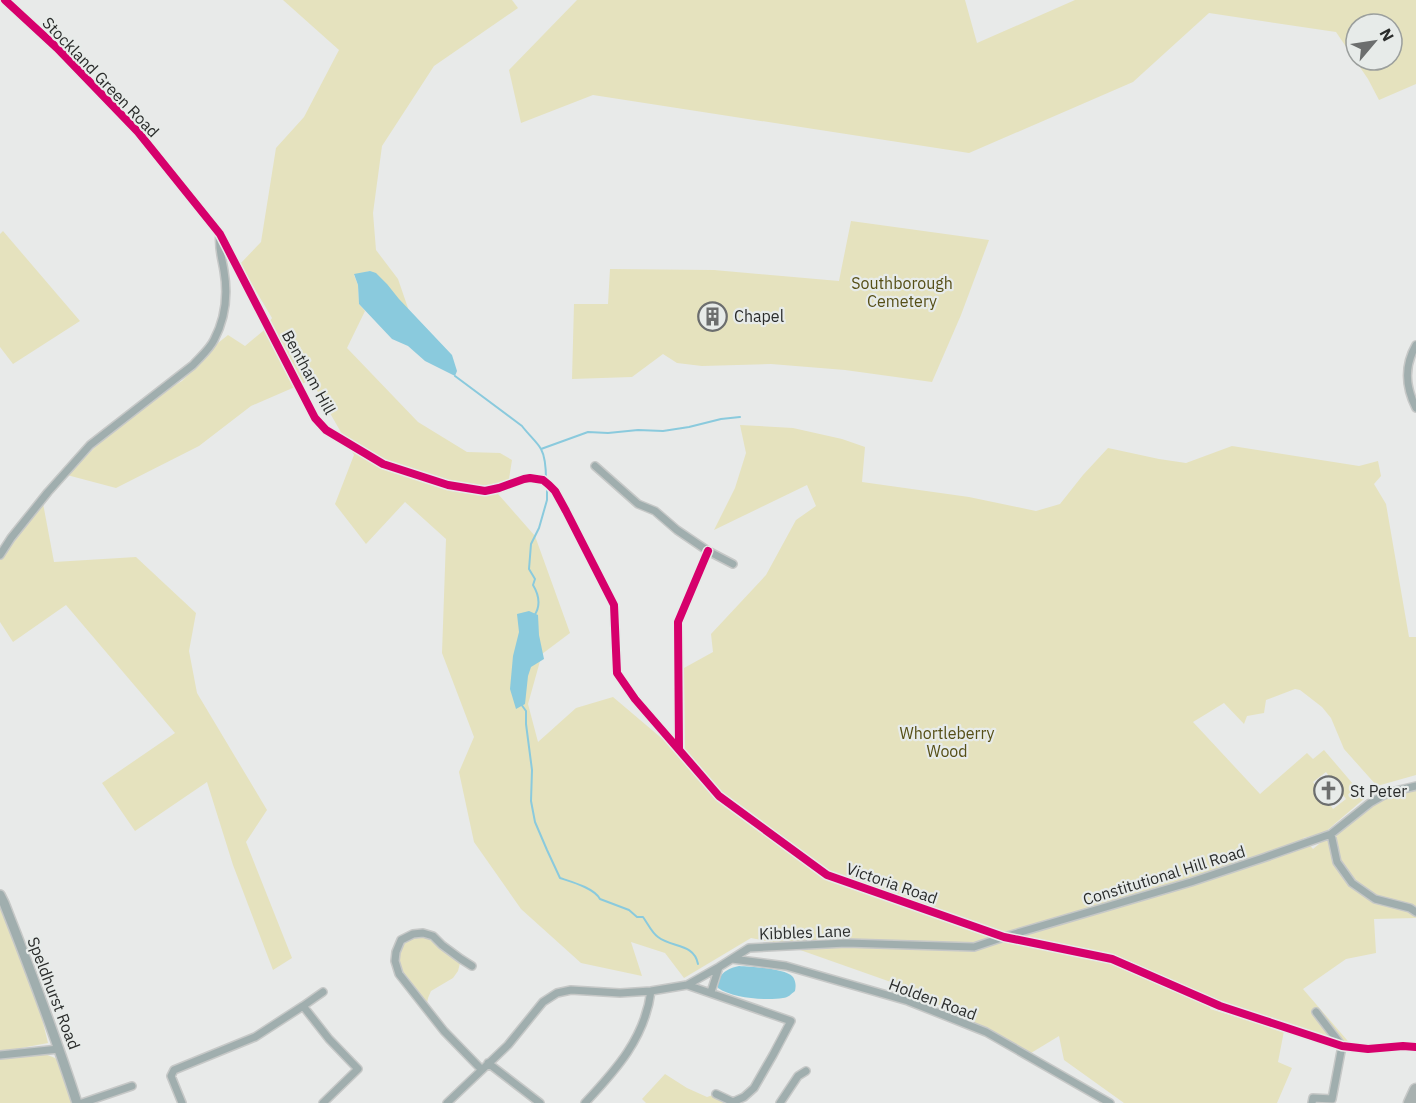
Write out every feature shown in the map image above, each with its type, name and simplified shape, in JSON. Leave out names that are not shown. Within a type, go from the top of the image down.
[{"type":"highway","points":[[1410,1103],[1416,1090]]},
{"type":"street","name":"Stockland Green Road","points":[[4,0],[57,48],[138,132],[220,234]]},
{"type":"street","name":"Bentham Hill","points":[[220,234],[315,418],[326,430],[383,464],[448,485],[485,491],[524,479],[537,478],[547,483],[555,491]]},
{"type":"street","points":[[0,555],[48,492],[90,446],[193,365],[206,352],[214,340],[222,319],[226,291],[219,245],[220,234]]},
{"type":"street","points":[[1416,345],[1407,370],[1410,395],[1416,408]]},
{"type":"street","points":[[595,466],[638,504],[655,511],[677,530],[708,551],[733,564]]},
{"type":"street","name":"Victoria Road","points":[[555,491],[614,605],[617,673],[635,699],[719,796],[827,875],[1004,937],[1112,959],[1220,1006],[1342,1046],[1368,1049],[1416,1047]]},
{"type":"street","points":[[679,749],[678,622],[708,551]]},
{"type":"street","name":"Constitutional Hill Road","points":[[1004,937],[1191,882],[1331,834],[1370,803],[1384,795],[1416,786]]},
{"type":"street","points":[[1331,834],[1337,862],[1352,883],[1375,899],[1410,908],[1416,912]]},
{"type":"street","name":"Speldhurst Road","points":[[0,895],[60,1049],[77,1103]]},
{"type":"street","points":[[472,966],[442,945],[434,936],[423,933],[412,934],[401,940],[396,952],[395,961],[399,975],[444,1031],[481,1069]]},
{"type":"street","name":"Kibbles Lane","points":[[447,1103],[508,1045],[543,1002],[557,993],[571,990],[620,993],[687,985],[749,948],[846,943],[974,947],[1004,937]]},
{"type":"street","name":"Holden Road","points":[[732,959],[786,966],[909,1001],[986,1032],[1110,1103]]},
{"type":"street","points":[[711,992],[719,967]]},
{"type":"street","points":[[687,985],[791,1021],[754,1088],[744,1097],[733,1102],[716,1094]]},
{"type":"street","points":[[589,1101],[633,1046],[646,1018],[651,991]]},
{"type":"street","points":[[182,1103],[171,1076],[174,1070],[255,1037],[323,992]]},
{"type":"street","points":[[303,1006],[329,1039],[358,1069],[323,1103]]},
{"type":"street","points":[[1312,1103],[1313,1098],[1332,1099],[1342,1046],[1316,1012]]},
{"type":"street","points":[[0,1055],[60,1049]]},
{"type":"street","points":[[488,1063],[540,1103]]},
{"type":"street","points":[[780,1103],[798,1076],[806,1071]]},
{"type":"street","points":[[82,1103],[97,1101],[132,1086]]},
{"type":"green space","name":"Whortleberry Wood","points":[[283,0],[512,0],[518,8],[434,66],[382,146],[373,213],[376,250],[398,279],[409,311],[370,271],[354,275],[358,285],[359,304],[365,311],[347,348],[418,422],[467,452],[500,453],[512,460],[508,485],[498,494],[535,536],[570,633],[542,654],[528,704],[538,742],[576,708],[613,697],[685,758],[684,668],[713,652],[711,634],[766,575],[796,520],[816,506],[807,485],[714,530],[735,488],[746,453],[740,425],[793,428],[842,439],[865,447],[862,482],[969,497],[1036,511],[1060,504],[1108,448],[1186,463],[1232,446],[1359,466],[1378,461],[1381,476],[1374,484],[1386,504],[1409,637],[1416,637],[1416,775],[1377,786],[1344,749],[1331,718],[1322,707],[1300,690],[1295,689],[1266,700],[1264,713],[1247,716],[1244,724],[1224,703],[1193,722],[1260,794],[1307,753],[1313,759],[1324,750],[1365,798],[1324,833],[1303,838],[1313,849],[1331,834],[1337,862],[1352,883],[1376,899],[1416,912],[1416,918],[1374,919],[1376,953],[1346,959],[1303,989],[1353,1047],[1212,1001],[1210,1009],[1284,1031],[1278,1062],[1292,1068],[1277,1103],[1124,1103],[1064,1060],[1059,1036],[1031,1053],[905,987],[786,945],[751,938],[684,978],[665,953],[631,942],[642,976],[581,963],[521,909],[474,842],[459,772],[474,737],[442,653],[446,539],[405,502],[366,544],[335,504],[354,455],[311,380],[251,406],[199,446],[116,488],[67,475],[133,410],[182,381],[228,335],[245,346],[263,331],[272,318],[240,264],[261,242],[276,148],[304,117],[339,50]],"holes":[[[1326,772],[1346,799],[1333,809],[1313,782]]]},
{"type":"green space","points":[[577,0],[965,0],[977,43],[1075,0],[1416,0],[1416,84],[1379,100],[1363,72],[1404,72],[1404,12],[1344,12],[1344,44],[1336,32],[1209,13],[1133,82],[969,153],[593,95],[521,123],[509,70]]},
{"type":"green space","name":"Southborough Cemetery","points":[[851,221],[989,240],[961,315],[932,382],[845,370],[771,364],[702,366],[677,363],[663,354],[632,377],[572,379],[574,304],[608,304],[610,269],[714,270],[839,281]]},
{"type":"green space","points":[[3,231],[80,321],[13,364],[0,347],[0,234]]},
{"type":"green space","points":[[42,498],[54,562],[136,557],[196,613],[189,651],[197,693],[267,810],[246,842],[292,958],[273,970],[233,865],[207,782],[135,831],[102,783],[175,733],[66,605],[13,642],[0,622],[0,551]]},
{"type":"green space","points":[[1416,788],[1416,911],[1407,905],[1361,887],[1337,857],[1334,843],[1337,834],[1368,808],[1390,795]]},
{"type":"green space","points":[[0,907],[38,1002],[48,1043],[0,1052]]},
{"type":"green space","points":[[423,933],[461,959],[458,971],[453,978],[431,991],[426,1009],[399,974],[396,952],[401,940]]},
{"type":"green space","points":[[45,1054],[55,1058],[62,1065],[72,1103],[0,1103],[0,1058]]},
{"type":"green space","points":[[665,1074],[707,1097],[716,1094],[730,1103],[646,1103],[642,1099]]},
{"type":"water","points":[[370,271],[376,273],[387,284],[452,355],[457,371],[455,376],[425,361],[408,346],[392,339],[359,304],[358,285],[354,274]]},
{"type":"water","points":[[529,611],[538,615],[544,659],[531,667],[525,704],[516,709],[510,689],[513,656],[519,632],[517,614]]},
{"type":"water","points":[[739,966],[768,968],[789,974],[795,981],[795,991],[785,998],[759,999],[732,994],[718,988],[721,975]]},
{"type":"waterway","points":[[455,376],[522,426],[543,453],[546,480]]},
{"type":"waterway","points":[[541,449],[588,432],[663,431],[740,417]]},
{"type":"waterway","points":[[534,616],[538,608],[538,600],[533,585],[535,579],[529,569],[531,544],[539,528],[547,500],[547,486]]},
{"type":"waterway","points":[[521,704],[526,711],[532,770],[531,801],[535,822],[560,878],[588,889],[600,899],[629,910],[637,917],[643,917],[656,935],[692,952],[698,964]]},
{"type":"cycle path","points":[[5,0],[57,48],[138,132],[220,234],[315,418],[326,430],[383,464],[448,485],[485,491],[530,478],[543,480],[555,491],[614,605],[617,673],[635,699],[719,796],[827,875],[1004,937],[1112,959],[1220,1006],[1342,1046],[1368,1049],[1416,1047]]},
{"type":"cycle path","points":[[679,749],[678,622],[708,551]]},
{"type":"place","name":"Chapel","points":[[713,316]]},
{"type":"place","name":"St Peter","points":[[1329,791]]}]
